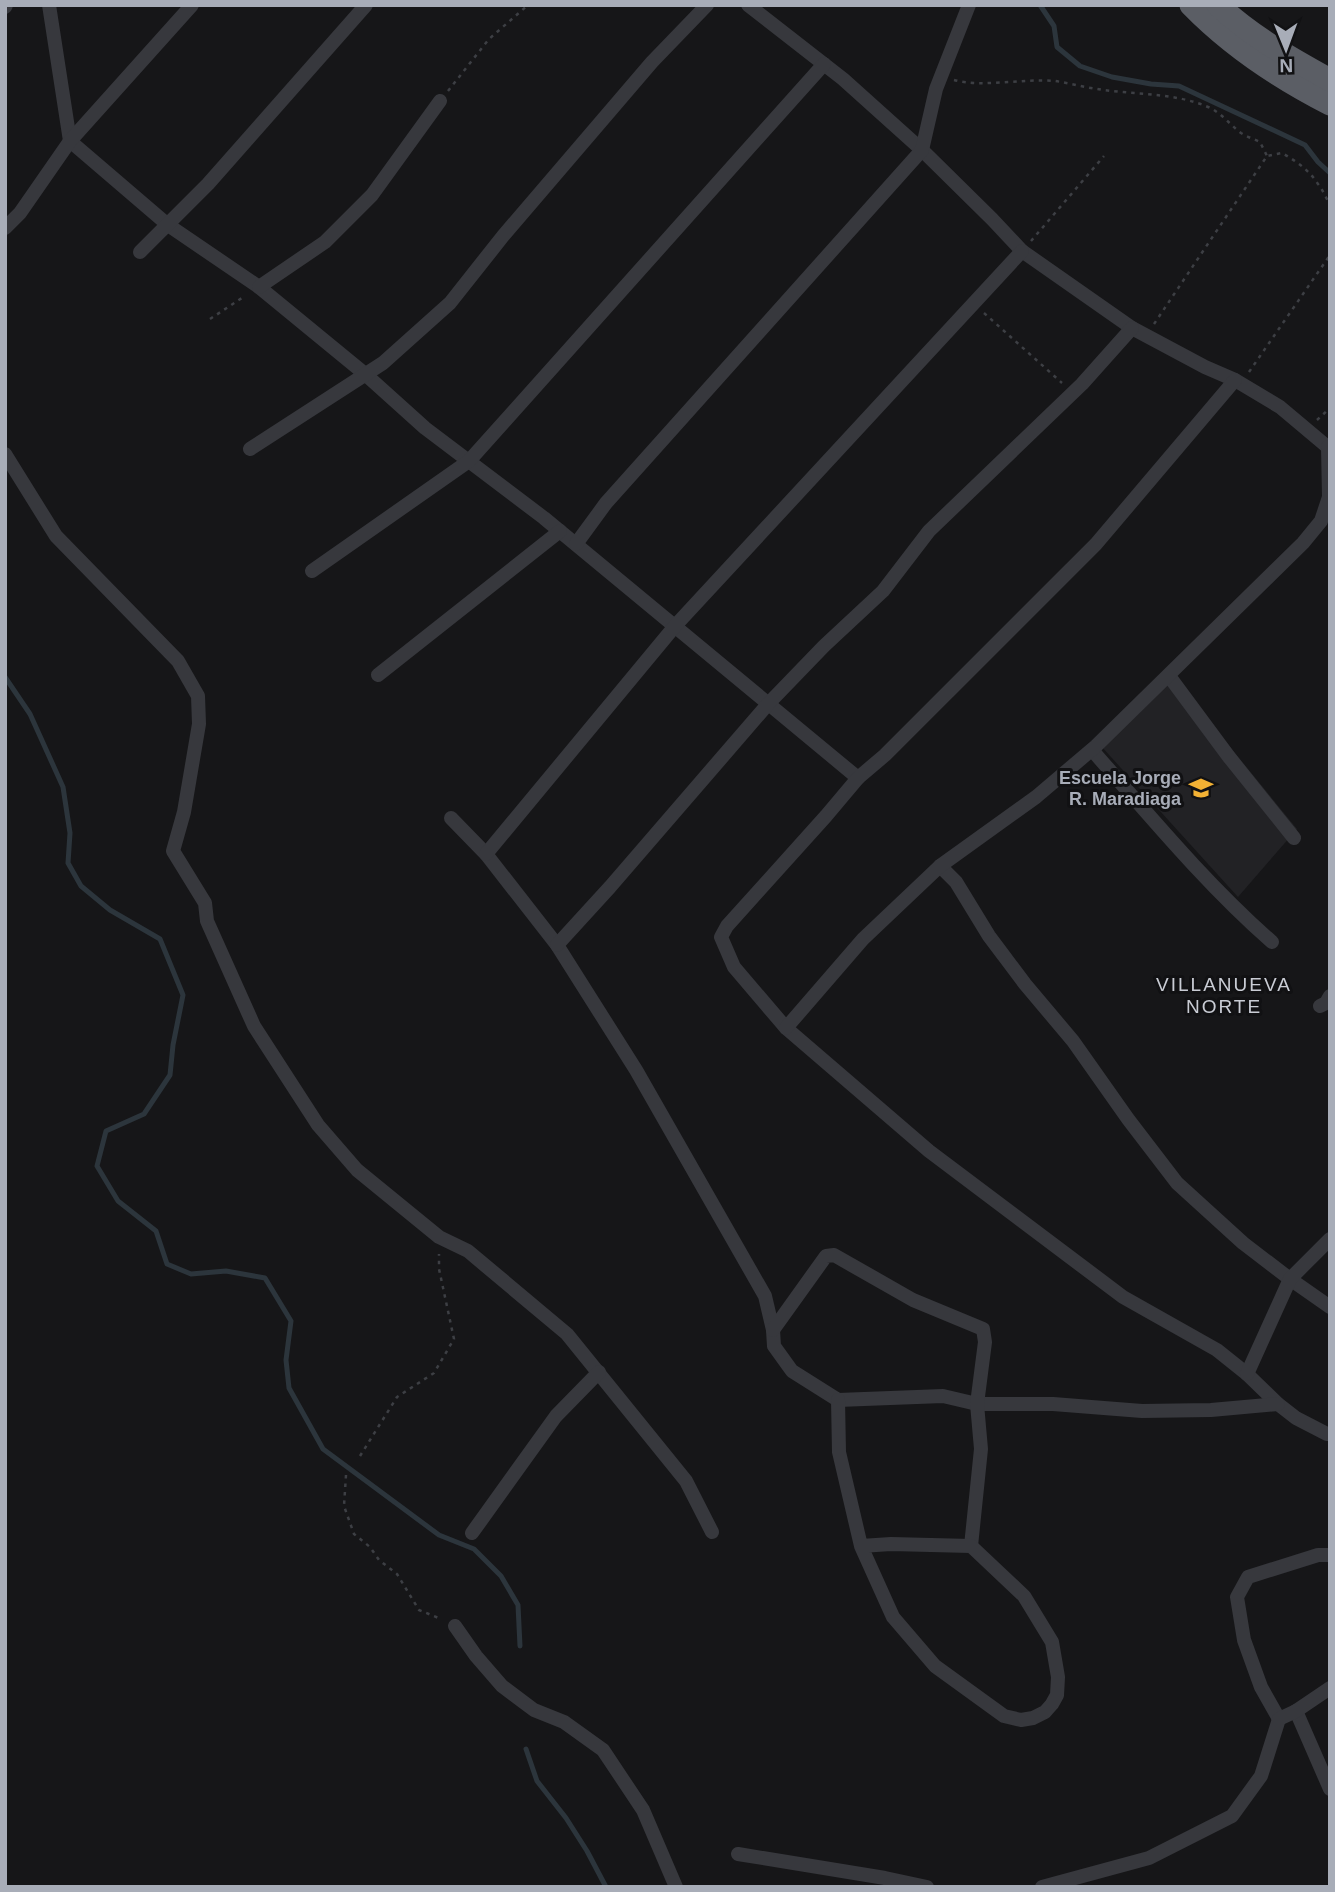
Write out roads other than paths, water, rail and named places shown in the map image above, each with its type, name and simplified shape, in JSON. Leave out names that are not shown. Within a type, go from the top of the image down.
[{"type":"highway","points":[[1191,5],[1235,44],[1273,71],[1330,104]]},
{"type":"highway","points":[[1218,5],[1236,22],[1293,60],[1330,80]]},
{"type":"street","points":[[49,5],[70,141],[168,225],[259,287],[365,374],[425,428],[560,531],[858,778]]},
{"type":"street","points":[[5,228],[20,213],[70,141],[192,5]]},
{"type":"street","points":[[140,252],[208,184],[366,5]]},
{"type":"street","points":[[250,449],[383,363],[450,303],[503,236],[643,72],[707,5]]},
{"type":"street","points":[[748,5],[844,79],[922,150],[1022,251],[1132,328],[1205,368],[1238,382],[1280,407],[1329,448],[1329,497],[1321,520],[1303,543],[1092,750],[1036,797],[940,866],[863,939],[786,1028]]},
{"type":"street","points":[[576,544],[606,503],[922,150],[936,89],[969,5]]},
{"type":"street","points":[[312,571],[469,461],[824,64]]},
{"type":"street","points":[[259,287],[325,242],[372,195],[440,101]]},
{"type":"street","points":[[486,855],[675,625],[1022,251]]},
{"type":"street","points":[[557,945],[768,704],[824,646],[883,591],[929,531],[1072,393],[1132,328]]},
{"type":"street","points":[[1238,382],[1096,544],[885,755],[858,778],[727,926],[722,937],[734,967],[786,1028],[929,1151],[1123,1297],[1217,1350],[1296,1418],[1326,1434]]},
{"type":"street","points":[[5,454],[56,536],[178,661],[198,696],[199,724],[184,811],[173,851],[205,903],[207,921],[254,1026],[318,1125],[356,1170],[439,1237],[468,1251],[567,1334],[685,1481],[712,1532]]},
{"type":"street","points":[[378,675],[560,531]]},
{"type":"street","points":[[1169,676],[1294,838]]},
{"type":"street","points":[[1092,750],[1199,873],[1272,942]]},
{"type":"street","points":[[451,818],[486,855],[557,945],[636,1070],[765,1296],[774,1346],[792,1371],[838,1400],[943,1396],[977,1404],[1053,1404],[1142,1411],[1211,1410],[1278,1404]]},
{"type":"street","points":[[940,866],[956,882],[989,936],[1073,1041],[1177,1183],[1243,1243],[1330,1307]]},
{"type":"street","points":[[1247,1374],[1290,1279],[1330,1238]]},
{"type":"street","points":[[773,1330],[826,1256],[834,1255],[913,1300],[983,1329],[985,1342],[977,1404],[981,1449],[971,1546]]},
{"type":"street","points":[[472,1533],[556,1416],[599,1372]]},
{"type":"street","points":[[838,1400],[839,1452],[861,1546],[893,1617],[935,1666],[1004,1716],[1021,1720],[1033,1718],[1045,1712],[1052,1704],[1057,1695],[1058,1677],[1052,1642],[1024,1596],[971,1546],[861,1546]]},
{"type":"street","points":[[1042,1887],[1149,1858],[1232,1816],[1261,1776],[1279,1718],[1261,1687],[1244,1640],[1237,1597],[1248,1577],[1318,1555],[1330,1555]]},
{"type":"street","points":[[455,1626],[475,1656],[502,1686],[534,1710],[564,1723],[603,1751],[643,1810],[676,1887]]},
{"type":"street","points":[[1279,1718],[1296,1711],[1330,1688]]},
{"type":"street","points":[[1296,1711],[1330,1789]]},
{"type":"street","points":[[738,1854],[927,1887]]},
{"type":"waterway","points":[[1040,5],[1054,26],[1057,47],[1080,66],[1112,77],[1179,86],[1305,145],[1330,173]]},
{"type":"waterway","points":[[5,677],[30,714],[63,787],[70,833],[68,863],[81,886],[110,910],[160,939],[183,995],[170,1075],[144,1114],[106,1131],[97,1166],[118,1201],[156,1231],[167,1264],[191,1274],[226,1271],[265,1278],[291,1321],[286,1360],[289,1388],[323,1449],[439,1535],[474,1549],[501,1576],[518,1605],[520,1646]]},
{"type":"waterway","points":[[526,1749],[537,1781],[566,1818],[606,1887]]},
{"type":"place","name":"Escuela Jorge R. Maradiaga","points":[[1201,788]]},
{"type":"district","name":"VILLANUEVA NORTE","points":[[1224,995]]}]
